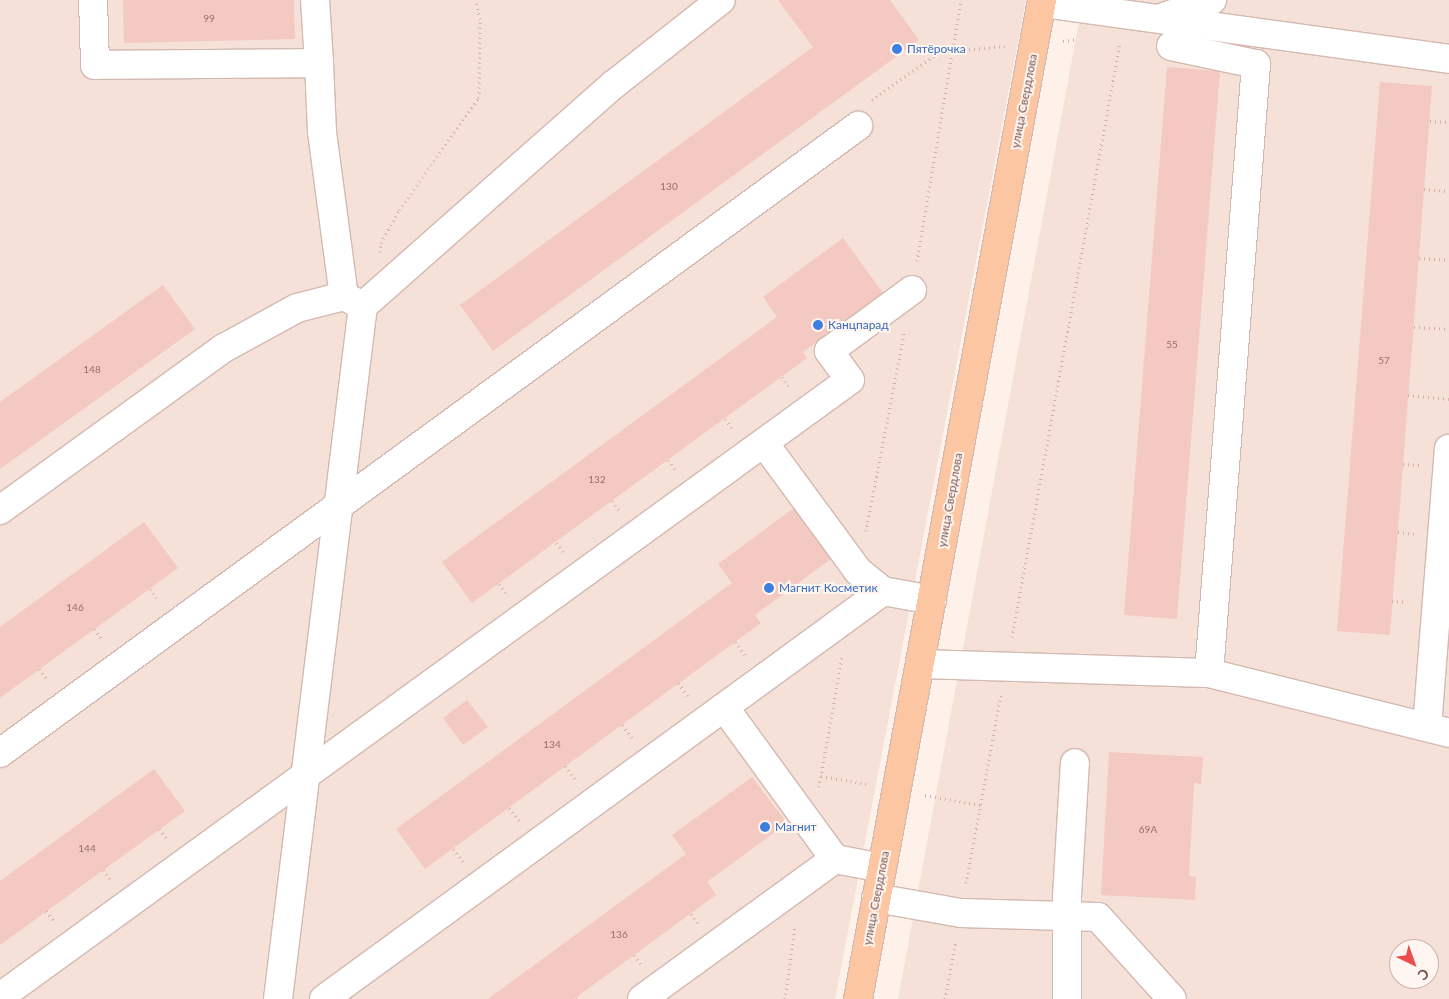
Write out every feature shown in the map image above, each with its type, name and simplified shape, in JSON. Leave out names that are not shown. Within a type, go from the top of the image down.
[{"type":"main road","name":"улица Свердлова","points":[[858,999],[1042,1]]},
{"type":"lane","points":[[93,0],[95,65],[318,63]]},
{"type":"lane","points":[[278,999],[338,506],[361,298],[322,132],[315,0]]},
{"type":"lane","points":[[0,510],[224,348],[297,308],[361,298],[613,86],[721,0]]},
{"type":"lane","points":[[1159,19],[1212,0]]},
{"type":"lane","points":[[1042,1],[1125,15],[1449,59]]},
{"type":"lane","points":[[1171,46],[1256,64],[1209,673]]},
{"type":"lane","points":[[0,753],[858,126]]},
{"type":"lane","points":[[0,997],[850,380],[829,351],[912,290]]},
{"type":"lane","points":[[764,442],[858,571],[883,591],[932,600]]},
{"type":"lane","points":[[920,664],[1209,673],[1438,730],[1449,449]]},
{"type":"lane","points":[[324,999],[883,591]]},
{"type":"lane","points":[[724,708],[835,859],[882,868]]},
{"type":"lane","points":[[1067,999],[1068,916],[1075,763]]},
{"type":"lane","points":[[642,999],[835,859]]},
{"type":"lane","points":[[876,898],[961,913],[1098,917],[1172,999]]},
{"type":"path","points":[[361,298],[381,242],[399,210],[479,98],[480,19],[476,0]]},
{"type":"path","points":[[858,571],[912,290],[962,0]]},
{"type":"path","points":[[945,999],[1125,15]]},
{"type":"path","points":[[1430,121],[1449,122]]},
{"type":"path","points":[[1424,189],[1449,191]]},
{"type":"path","points":[[1419,258],[1449,260]]},
{"type":"path","points":[[1414,327],[1449,329]]},
{"type":"path","points":[[1408,395],[1449,398]]},
{"type":"path","points":[[812,828],[850,615]]},
{"type":"path","points":[[785,999],[801,884]]},
{"type":"shaded area","points":[[0,0],[1026,0],[835,999],[0,999]]},
{"type":"shaded area","points":[[1083,0],[1449,0],[1449,999],[898,999]]},
{"type":"building","points":[[123,0],[294,0],[295,39],[124,43]]},
{"type":"building","points":[[778,0],[890,0],[919,40],[493,351],[460,305],[813,47]]},
{"type":"building","points":[[1167,67],[1220,71],[1177,619],[1124,615]]},
{"type":"building","points":[[1380,82],[1432,86],[1390,635],[1337,631]]},
{"type":"building","points":[[843,238],[883,293],[803,352],[807,358],[472,603],[442,562],[777,317],[763,297]]},
{"type":"building","points":[[163,285],[195,329],[0,469],[0,402]]},
{"type":"building","points":[[798,505],[835,556],[755,615],[761,623],[425,869],[396,829],[732,583],[718,564]]},
{"type":"building","points":[[144,522],[178,568],[0,698],[0,627]]},
{"type":"building","points":[[467,700],[488,727],[463,745],[443,718]]},
{"type":"building","points":[[1109,752],[1203,757],[1201,784],[1194,783],[1189,876],[1196,877],[1195,900],[1101,895]]},
{"type":"building","points":[[154,769],[185,811],[0,945],[0,881]]},
{"type":"building","points":[[752,777],[787,823],[707,882],[716,895],[574,999],[488,999],[686,854],[672,835]]},
{"type":"place","name":"Пятёрочка","points":[[897,49]]},
{"type":"place","name":"Канцпарад","points":[[818,325]]},
{"type":"place","name":"Магнит Косметик","points":[[769,588]]},
{"type":"place","name":"Магнит","points":[[765,827]]}]
